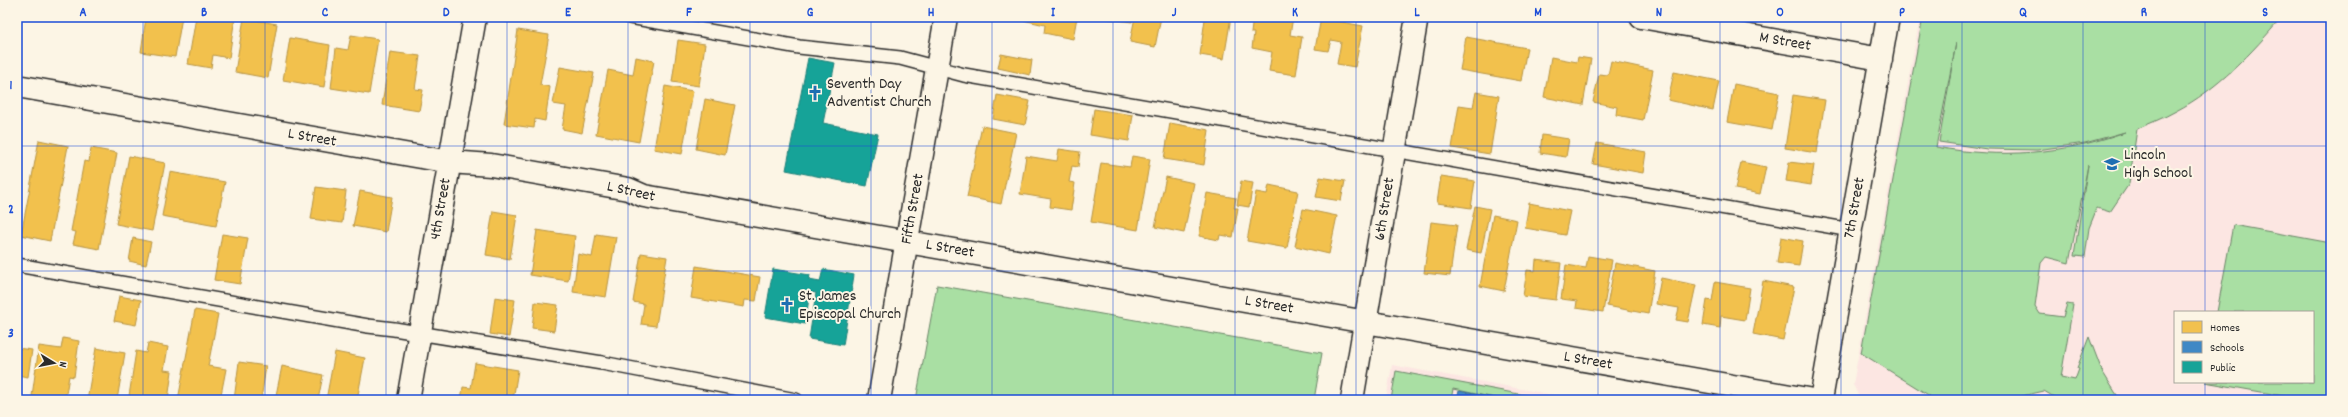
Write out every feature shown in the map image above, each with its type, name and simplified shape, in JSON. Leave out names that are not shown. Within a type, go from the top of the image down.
[{"type":"street","name":"4th Street","points":[[408,400],[475,17]]},
{"type":"street","name":"Fifth Street","points":[[879,400],[946,17]]},
{"type":"street","name":"6th Street","points":[[1352,400],[1418,17]]},
{"type":"street","name":"M Street","points":[[1641,17],[1881,59]]},
{"type":"street","name":"7th Street","points":[[1821,400],[1888,17]]},
{"type":"street","name":"L Street","points":[[17,86],[450,162],[498,166],[628,189],[644,196],[1813,400]]},
{"type":"lane","points":[[630,17],[799,46],[900,58],[964,75],[1851,230]]},
{"type":"lane","points":[[17,265],[368,326],[420,333],[602,363],[796,400]]},
{"type":"shaded area","name":"Lincoln High School","points":[[1920,17],[2331,17],[2331,400],[1860,400],[1853,384]]},
{"type":"shaded area","points":[[1392,365],[1581,400],[1386,400]]},
{"type":"green space","points":[[1923,17],[2282,17],[2247,57],[2206,92],[2171,114],[2137,129],[2129,184],[2110,212],[2097,208],[2089,228],[2085,257],[2074,256],[2088,165],[2069,263],[2046,257],[2041,263],[2035,306],[2040,314],[2063,317],[2067,304],[2073,305],[2061,377],[2075,380],[2079,369],[2077,368],[2089,337],[2102,371],[2120,400],[2059,400],[2044,391],[2018,397],[2016,400],[1928,400],[1930,396],[1861,353]],"holes":[[[1956,43],[1939,142],[1987,149],[2037,150],[2085,143],[2125,132],[2102,139],[2078,145],[2055,150],[2032,152],[1984,153],[1936,147]]]},
{"type":"green space","points":[[2233,225],[2331,243],[2331,400],[2306,400],[2211,383],[2314,383],[2314,311],[2217,311]]},
{"type":"green space","points":[[937,285],[1322,353],[1314,400],[916,400]]},
{"type":"green space","points":[[1396,371],[1551,400],[1504,400],[1453,389],[1451,400],[1391,400]]},
{"type":"building: Homes","points":[[146,17],[182,17],[175,57],[141,52]]},
{"type":"building: Homes","points":[[196,17],[235,17],[229,58],[213,55],[211,68],[188,64]]},
{"type":"building: Homes","points":[[1010,17],[1077,17],[1073,39],[1044,33],[1045,25]]},
{"type":"building: Homes","points":[[1096,17],[1132,17],[1132,22]]},
{"type":"building: Homes","points":[[1135,17],[1161,17],[1155,47],[1130,42]]},
{"type":"building: Homes","points":[[1195,17],[1231,17],[1224,59],[1200,55],[1205,19]]},
{"type":"building: Homes","points":[[1253,17],[1293,17],[1290,35],[1302,37],[1296,75],[1269,71],[1272,52],[1252,48],[1254,33],[1251,33]]},
{"type":"building: Homes","points":[[244,18],[277,24],[268,78],[235,72]]},
{"type":"building: Homes","points":[[1321,18],[1363,26],[1355,67],[1337,64],[1341,42],[1331,40],[1328,51],[1315,49]]},
{"type":"building: Homes","points":[[518,30],[549,35],[540,85],[550,87],[545,121],[535,119],[534,128],[504,124]]},
{"type":"building: Homes","points":[[351,35],[378,39],[369,94],[331,88],[336,48],[348,50]]},
{"type":"building: Homes","points":[[1466,37],[1527,48],[1521,81],[1460,70]]},
{"type":"building: Homes","points":[[290,38],[330,45],[324,87],[283,80]]},
{"type":"building: Homes","points":[[678,40],[705,44],[699,86],[672,82]]},
{"type":"building: Homes","points":[[390,52],[420,56],[415,89],[423,90],[419,111],[382,105]]},
{"type":"building: Homes","points":[[1001,54],[1032,60],[1030,75],[998,68]]},
{"type":"building: Homes","points":[[636,57],[654,61],[639,142],[596,134],[608,70],[633,75]]},
{"type":"building: Homes","points":[[1551,57],[1577,62],[1578,57],[1591,59],[1583,105],[1544,97]]},
{"type":"building: Homes","points":[[1611,61],[1653,70],[1643,120],[1616,115],[1617,107],[1593,102],[1599,74],[1608,75]]},
{"type":"building: Homes","points":[[560,67],[594,73],[582,133],[562,129],[566,106],[553,104]]},
{"type":"building: Homes","points":[[1674,72],[1719,81],[1713,110],[1668,100]]},
{"type":"building: Homes","points":[[1734,84],[1779,93],[1772,130],[1727,122]]},
{"type":"building: Homes","points":[[665,86],[693,91],[682,154],[654,149]]},
{"type":"building: Homes","points":[[1476,92],[1499,96],[1490,154],[1452,148],[1459,105],[1473,107]]},
{"type":"building: Homes","points":[[997,95],[1030,101],[1025,125],[993,119]]},
{"type":"building: Homes","points":[[1793,95],[1825,100],[1817,153],[1785,148]]},
{"type":"building: Homes","points":[[705,99],[735,105],[725,155],[696,149]]},
{"type":"building: Homes","points":[[1094,109],[1133,115],[1129,141],[1090,135]]},
{"type":"building: Homes","points":[[1170,123],[1209,130],[1204,165],[1164,159]]},
{"type":"building: Homes","points":[[982,126],[1016,133],[1001,204],[967,197]]},
{"type":"building: Homes","points":[[1542,135],[1569,139],[1566,157],[1540,153]]},
{"type":"building: Homes","points":[[39,140],[68,146],[50,241],[21,235]]},
{"type":"building: Homes","points":[[1597,143],[1646,152],[1643,173],[1593,164]]},
{"type":"building: Homes","points":[[91,148],[117,153],[99,249],[73,244],[76,232],[71,231],[84,161],[89,162]]},
{"type":"building: Homes","points":[[1059,149],[1080,152],[1078,167],[1072,166],[1069,182],[1075,183],[1071,210],[1050,207],[1051,199],[1020,194],[1026,156],[1057,161]]},
{"type":"building: Homes","points":[[129,156],[165,163],[152,231],[116,224]]},
{"type":"building: Homes","points":[[1132,156],[1150,159],[1138,230],[1091,222],[1101,163],[1130,167]]},
{"type":"building: Homes","points":[[1741,162],[1766,167],[1760,194],[1735,189]]},
{"type":"building: Homes","points":[[1789,162],[1814,165],[1811,185],[1786,181]]},
{"type":"building: Homes","points":[[170,172],[225,182],[216,226],[162,216]]},
{"type":"building: Homes","points":[[1441,176],[1475,181],[1471,208],[1437,203]]},
{"type":"building: Homes","points":[[1166,177],[1194,183],[1184,233],[1155,227]]},
{"type":"building: Homes","points":[[1320,177],[1345,181],[1341,201],[1316,197]]},
{"type":"building: Homes","points":[[1241,181],[1253,183],[1249,207],[1237,205]]},
{"type":"building: Homes","points":[[1269,185],[1298,191],[1287,248],[1247,241],[1256,192],[1267,194]]},
{"type":"building: Homes","points":[[316,187],[346,191],[342,223],[311,219]]},
{"type":"building: Homes","points":[[360,191],[392,197],[386,232],[353,226]]},
{"type":"building: Homes","points":[[1207,193],[1236,198],[1234,208],[1238,208],[1233,237],[1220,235],[1219,240],[1199,236]]},
{"type":"building: Homes","points":[[1529,203],[1570,211],[1565,235],[1525,228]]},
{"type":"building: Homes","points":[[1475,206],[1490,209],[1481,253],[1466,250]]},
{"type":"building: Homes","points":[[1303,209],[1337,216],[1329,254],[1295,246]]},
{"type":"building: Homes","points":[[493,211],[517,215],[510,259],[486,255]]},
{"type":"building: Homes","points":[[1493,215],[1517,220],[1504,291],[1480,286]]},
{"type":"building: Homes","points":[[1431,222],[1457,225],[1450,276],[1424,273]]},
{"type":"building: Homes","points":[[537,230],[575,236],[568,281],[530,275]]},
{"type":"building: Homes","points":[[222,234],[248,238],[240,284],[214,280]]},
{"type":"building: Homes","points":[[596,234],[616,237],[606,297],[573,292],[578,254],[592,257]]},
{"type":"building: Homes","points":[[1781,237],[1803,241],[1799,266],[1777,263]]},
{"type":"building: Homes","points":[[133,238],[151,242],[146,265],[129,261]]},
{"type":"building: Homes","points":[[641,253],[667,257],[656,326],[641,324],[644,304],[633,302]]},
{"type":"building: Homes","points":[[1588,256],[1612,260],[1603,312],[1576,308],[1577,301],[1561,299],[1566,265],[1586,268]]},
{"type":"building: Homes","points":[[1536,260],[1561,263],[1556,300],[1523,296],[1527,270],[1535,271]]},
{"type":"building: Homes","points":[[1615,263],[1655,271],[1648,314],[1607,306]]},
{"type":"building: Homes","points":[[696,266],[760,277],[756,301],[745,300],[744,307],[691,298]]},
{"type":"building: Homes","points":[[1661,278],[1696,285],[1688,322],[1676,320],[1679,308],[1656,304]]},
{"type":"building: Homes","points":[[1763,281],[1794,287],[1783,340],[1753,334]]},
{"type":"building: Homes","points":[[1715,282],[1750,288],[1745,320],[1721,316],[1720,328],[1703,325],[1707,300],[1712,301]]},
{"type":"building: Homes","points":[[119,296],[141,300],[136,325],[114,321]]},
{"type":"building: Homes","points":[[495,297],[515,300],[509,337],[490,334]]},
{"type":"building: Homes","points":[[535,302],[558,305],[554,331],[532,328]]},
{"type":"building: Homes","points":[[195,310],[218,314],[208,366],[226,369],[220,400],[178,400]]},
{"type":"building: Homes","points":[[63,338],[79,341],[74,377],[69,376],[65,400],[32,396],[39,346],[61,349]]},
{"type":"building: Homes","points":[[148,343],[168,347],[164,370],[172,371],[168,400],[143,400],[144,398],[129,396],[136,351],[146,353]]},
{"type":"building: Homes","points":[[17,348],[32,350],[28,377],[17,375]]},
{"type":"building: Homes","points":[[96,348],[125,353],[117,400],[87,400]]},
{"type":"building: Homes","points":[[335,352],[365,358],[357,400],[326,400]]},
{"type":"building: Homes","points":[[239,362],[266,366],[261,400],[234,400]]},
{"type":"building: Homes","points":[[475,363],[518,370],[513,400],[461,400],[463,387],[471,388]]},
{"type":"building: Homes","points":[[282,366],[323,375],[318,400],[275,400]]},
{"type":"building: Schools","points":[[1459,391],[1504,400],[1457,400]]},
{"type":"building: Public","name":"Seventh Day Adventist Church","points":[[808,58],[835,63],[823,123],[878,134],[867,186],[786,170]]},
{"type":"building: Public","name":"St. James Episcopal Church","points":[[773,269],[810,275],[809,280],[820,282],[823,269],[854,275],[843,345],[809,339],[816,293],[810,292],[805,324],[765,317]]},
{"type":"place","name":"Seventh Day Adventist Church","points":[[815,93]]},
{"type":"place","name":"Lincoln High School","points":[[2112,164]]},
{"type":"place","name":"St. James Episcopal Church","points":[[787,305]]}]
